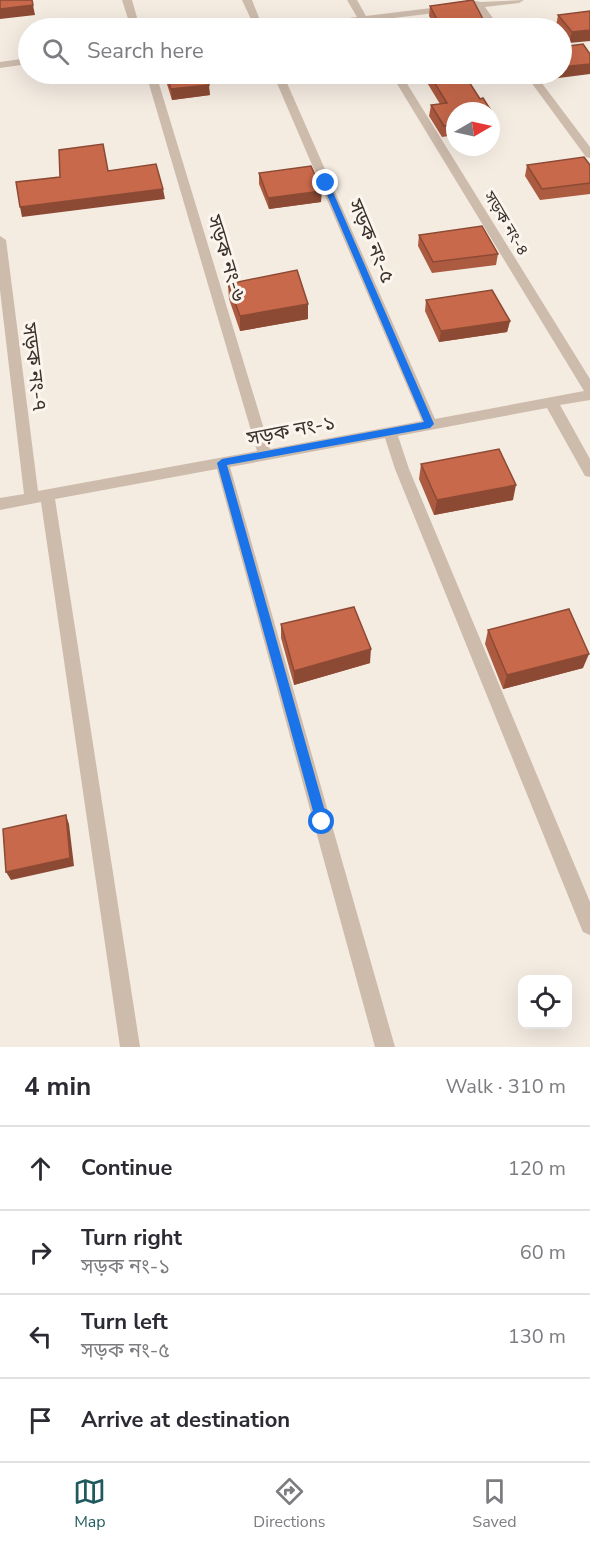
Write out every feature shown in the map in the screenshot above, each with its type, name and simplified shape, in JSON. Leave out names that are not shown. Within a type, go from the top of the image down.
[{"type":"street","points":[[127,0],[133,18]]},
{"type":"street","points":[[247,0],[255,18]]},
{"type":"street","points":[[352,0],[362,18]]},
{"type":"street","points":[[396,18],[477,2],[519,0]]},
{"type":"street","points":[[477,2],[489,18]]},
{"type":"street","points":[[0,64],[18,62]]},
{"type":"street","name":"সড়ক নং-৬","points":[[153,84],[265,455]]},
{"type":"street","name":"সড়ক নং-৫","points":[[282,84],[430,424]]},
{"type":"street","name":"সড়ক নং-৪","points":[[402,84],[590,393]]},
{"type":"street","points":[[537,84],[590,155]]},
{"type":"street","name":"সড়ক নং-৭","points":[[0,240],[39,496],[130,1047]]},
{"type":"street","name":"সড়ক নং-১","points":[[0,504],[590,393]]},
{"type":"street","points":[[551,402],[590,472]]},
{"type":"street","points":[[390,432],[407,480],[590,925]]},
{"type":"street","points":[[222,463],[385,1047]]},
{"type":"building","points":[[0,0],[32,0],[33,5],[0,9]]},
{"type":"building","points":[[473,0],[482,18],[436,18],[430,6]]},
{"type":"building","points":[[590,11],[590,30],[572,32],[572,18],[560,18],[558,15]]},
{"type":"building","points":[[583,44],[590,54],[590,64],[572,66],[572,46]]},
{"type":"building","points":[[169,84],[209,85],[171,89]]},
{"type":"building","points":[[435,84],[470,84],[480,99],[483,98],[486,102],[446,102]]},
{"type":"building","points":[[446,103],[446,126],[444,126],[431,105]]},
{"type":"building","points":[[103,144],[108,171],[156,164],[163,189],[20,207],[16,182],[60,177],[59,150]]},
{"type":"building","points":[[584,157],[590,165],[590,183],[542,189],[527,165]]},
{"type":"building","points":[[311,166],[322,191],[268,198],[259,173]]},
{"type":"building","points":[[482,226],[498,254],[433,262],[419,235]]},
{"type":"building","points":[[297,270],[308,304],[240,316],[228,284]]},
{"type":"building","points":[[492,290],[510,321],[441,331],[426,300]]},
{"type":"building","points":[[499,449],[516,485],[437,500],[421,464]]},
{"type":"building","points":[[354,607],[371,649],[294,671],[281,624]]},
{"type":"building","points":[[569,609],[589,654],[507,675],[488,630]]},
{"type":"building","points":[[66,815],[70,858],[6,872],[3,829]]},
{"type":"route","points":[[322,822],[222,463],[430,424],[326,183]]}]
